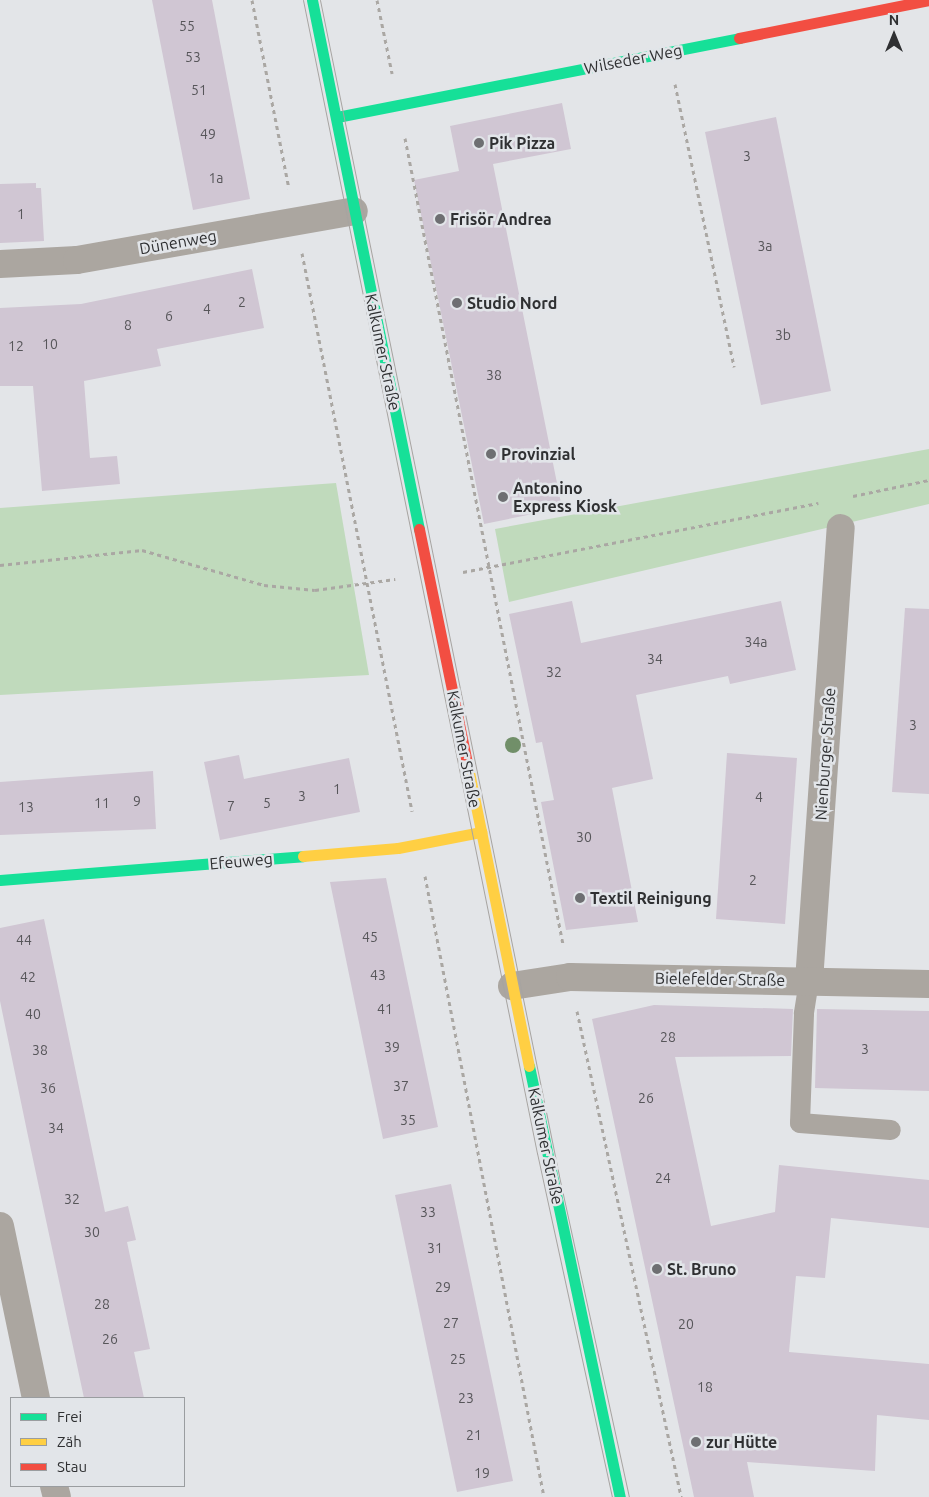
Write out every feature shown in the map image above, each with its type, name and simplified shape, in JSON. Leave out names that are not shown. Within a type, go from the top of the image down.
[{"type":"main road","name":"Kalkumer Straße","points":[[312,0],[480,832],[620,1497]]},
{"type":"main road","name":"Wilseder Weg","points":[[337,117],[668,52],[854,8],[929,0]]},
{"type":"main road","name":"Efeuweg","points":[[0,880],[418,844],[480,832]]},
{"type":"street","name":"Dünenweg","points":[[0,264],[77,260],[354,211]]},
{"type":"street","name":"Nienburger Straße","points":[[809,981],[841,528]]},
{"type":"street","name":"Bielefelder Straße","points":[[512,986],[570,977],[929,984]]},
{"type":"street","points":[[0,1226],[36,1397]]},
{"type":"lane","points":[[809,981],[804,1014],[800,1124],[891,1130]]},
{"type":"path","points":[[252,0],[368,582],[544,1497]]},
{"type":"path","points":[[377,0],[488,570],[570,977],[681,1497]]},
{"type":"path","points":[[668,52],[734,367]]},
{"type":"path","points":[[851,496],[929,480]]},
{"type":"path","points":[[488,570],[822,502]]},
{"type":"path","points":[[0,565],[142,550],[264,585],[315,590],[368,582]]},
{"type":"green space","points":[[929,449],[929,504],[509,602],[495,529]]},
{"type":"green space","points":[[336,483],[369,675],[0,695],[0,508]]},
{"type":"building","points":[[152,0],[212,0],[250,199],[193,210]]},
{"type":"building","points":[[562,103],[571,149],[493,164],[562,508],[484,524],[414,180],[459,171],[450,126]]},
{"type":"building","points":[[776,117],[831,391],[761,405],[705,132]]},
{"type":"building","points":[[36,183],[36,188],[41,188],[44,241],[0,243],[0,184]]},
{"type":"building","points":[[252,269],[264,328],[157,349],[161,366],[84,381],[90,458],[117,456],[120,484],[42,491],[33,386],[0,386],[0,308],[81,304]]},
{"type":"building","points":[[572,601],[581,643],[781,601],[796,670],[730,684],[728,676],[636,695],[653,779],[612,788],[638,922],[566,930],[541,802],[554,800],[542,742],[536,743],[509,614]]},
{"type":"building","points":[[905,608],[929,609],[929,794],[892,792]]},
{"type":"building","points":[[727,753],[797,758],[785,924],[716,919]]},
{"type":"building","points":[[239,755],[244,779],[349,758],[360,812],[220,840],[204,762]]},
{"type":"building","points":[[153,771],[156,829],[0,835],[0,782]]},
{"type":"building","points":[[386,878],[438,1127],[383,1139],[330,882]]},
{"type":"building","points":[[44,919],[105,1212],[128,1206],[136,1240],[127,1242],[150,1349],[134,1352],[144,1397],[84,1397],[0,1001],[0,928]]},
{"type":"building","points":[[654,1005],[793,1009],[791,1056],[675,1057],[711,1226],[775,1212],[779,1165],[929,1180],[929,1228],[831,1218],[825,1278],[796,1276],[789,1352],[929,1364],[929,1420],[877,1415],[875,1471],[747,1462],[754,1497],[694,1497],[592,1019]]},
{"type":"building","points":[[817,1009],[929,1011],[929,1091],[815,1088]]},
{"type":"building","points":[[451,1184],[513,1481],[457,1492],[395,1195]]},
{"type":"tram line","points":[[303,0],[537,1153],[612,1497]]},
{"type":"tram line","points":[[320,0],[559,1176],[629,1497]]},
{"type":"traffic: fast","points":[[312,0],[419,529]]},
{"type":"traffic: fast","points":[[337,117],[739,38]]},
{"type":"traffic: fast","points":[[0,880],[303,856]]},
{"type":"traffic: fast","points":[[529,1066],[620,1497]]},
{"type":"traffic: slow","points":[[468,767],[529,1066]]},
{"type":"traffic: slow","points":[[303,856],[398,848],[481,832]]},
{"type":"traffic: jam","points":[[739,38],[929,0]]},
{"type":"traffic: jam","points":[[419,529],[468,767]]},
{"type":"place","name":"Pik Pizza","points":[[479,143]]},
{"type":"place","name":"Frisör Andrea","points":[[440,219]]},
{"type":"place","name":"Studio Nord","points":[[457,303]]},
{"type":"place","name":"Provinzial","points":[[491,454]]},
{"type":"place","name":"Antonino Express Kiosk","points":[[503,497]]},
{"type":"place","name":"Textil Reinigung","points":[[580,898]]},
{"type":"place","name":"St. Bruno","points":[[657,1269]]},
{"type":"place","name":"zur Hütte","points":[[696,1442]]}]
